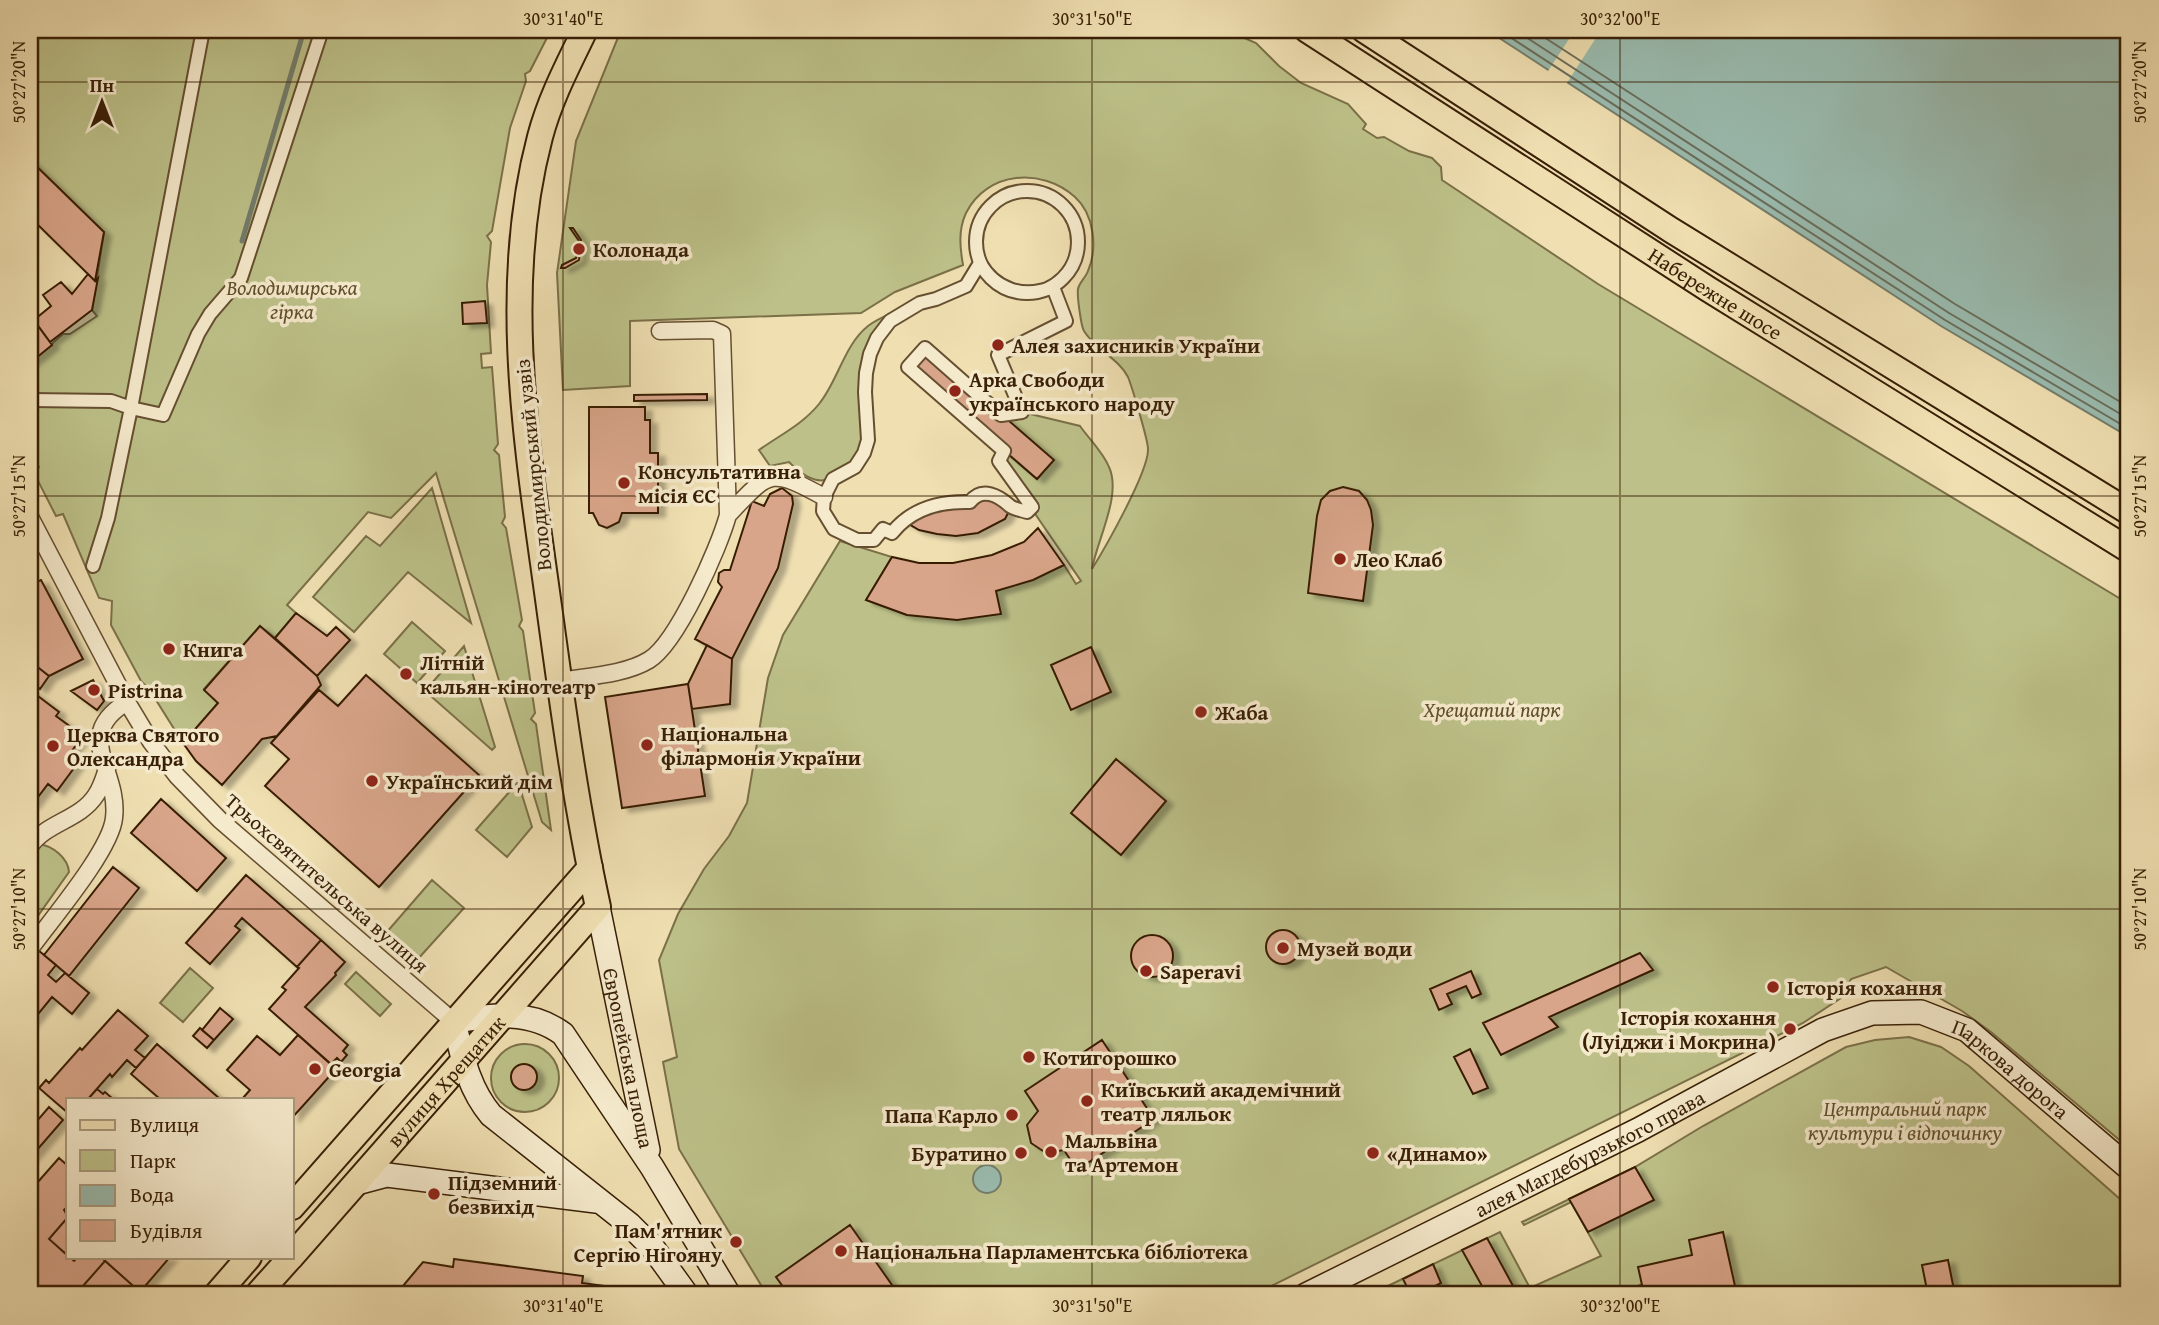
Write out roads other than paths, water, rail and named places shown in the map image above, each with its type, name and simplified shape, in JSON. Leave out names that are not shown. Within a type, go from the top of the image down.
[{"type":"main road","name":"Володимирський узвіз","points":[[585,30],[554,94],[540,136],[529,188],[520,270],[522,391],[559,681],[598,907]]},
{"type":"main road","name":"Набережне шосе","points":[[1307,30],[1708,289],[2129,550]]},
{"type":"main road","name":"Набережне шосе","points":[[1364,30],[1694,244],[2129,512]]},
{"type":"main road","name":"вулиця Хрещатик","points":[[294,1205],[590,868]]},
{"type":"main road","name":"вулиця Хрещатик","points":[[294,1254],[598,907]]},
{"type":"main road","name":"Європейська площа","points":[[598,907],[652,1167]]},
{"type":"main road","name":"Паркова дорога","points":[[1872,1013],[1921,1012],[1967,1030],[2129,1168]]},
{"type":"main road","name":"алея Магдебурзького права","points":[[1306,1295],[1638,1130],[1824,1030],[1872,1013]]},
{"type":"main road","name":"Європейська площа","points":[[454,1022],[505,1015],[530,1018],[554,1027],[563,1034],[652,1167]]},
{"type":"main road","points":[[454,1022],[464,1062],[481,1103],[491,1115],[629,1224],[653,1248],[687,1295]]},
{"type":"main road","points":[[652,1167],[729,1295]]},
{"type":"main road","points":[[357,1183],[387,1175],[597,1201]]},
{"type":"main road","points":[[216,1295],[248,1258]]},
{"type":"main road","name":"вулиця Хрещатик","points":[[257,1295],[290,1258]]},
{"type":"street","points":[[93,566],[108,518],[131,408],[203,30]]},
{"type":"street","points":[[30,400],[111,401],[163,415],[192,347],[210,314],[241,278],[322,30]]},
{"type":"street","points":[[1026,190],[1043,193],[1058,201],[1070,213],[1077,228],[1078,245],[1066,276],[1044,290],[1035,292],[1011,290],[993,280],[980,263],[976,246],[977,230],[984,214],[995,202],[1010,193],[1026,190]]},
{"type":"street","points":[[993,280],[980,263],[966,286],[920,303],[890,321],[877,338],[866,373],[868,440],[864,453],[855,467],[833,479],[824,496],[823,511],[834,529],[858,540],[874,540],[883,529],[892,533],[902,520],[918,511],[954,502],[970,502],[982,494],[996,496],[1006,500],[1011,507],[1027,512],[1032,507],[999,461],[1004,451],[908,367],[925,348],[1001,415],[1022,412],[998,355],[1066,321],[1053,286],[1035,292],[1011,290]]},
{"type":"street","points":[[559,681],[628,669],[649,660],[663,649],[682,618],[719,544],[728,515],[722,334],[713,330],[660,331]]},
{"type":"street","points":[[728,515],[755,487],[775,477],[794,480],[824,496]]},
{"type":"street","name":"Трьохсвятительська вулиця","points":[[30,517],[127,702],[151,742],[177,776],[220,820],[454,1022]]},
{"type":"street","points":[[30,949],[108,839],[114,824],[115,807],[98,739],[100,728],[110,714],[127,702]]},
{"type":"street","points":[[30,846],[44,831],[73,817],[91,802],[99,792],[107,769]]},
{"type":"water","points":[[1487,30],[2129,30],[2129,437],[1941,326]]},
{"type":"water","points":[[987,1165],[997,1169],[1001,1179],[997,1189],[987,1193],[977,1189],[973,1179],[977,1169]]},
{"type":"waterway","points":[[242,241],[304,30]]},
{"type":"place","name":"Колонада","points":[[579,249]]},
{"type":"place","name":"Алея захисників України","points":[[998,345]]},
{"type":"place","name":"Арка Свободи українського народу","points":[[955,391]]},
{"type":"place","name":"Консультативна місія ЄС","points":[[624,483]]},
{"type":"place","name":"Лео Клаб","points":[[1340,559]]},
{"type":"place","name":"Книга","points":[[169,649]]},
{"type":"place","name":"Літній кальян-кінотеатр","points":[[406,674]]},
{"type":"place","name":"Pistrina","points":[[94,690]]},
{"type":"place","name":"Жаба","points":[[1201,712]]},
{"type":"place","name":"Національна філармонія України","points":[[647,745]]},
{"type":"place","name":"Церква Святого Олександра","points":[[53,746]]},
{"type":"place","name":"Український дім","points":[[372,781]]},
{"type":"place","name":"Музей води","points":[[1283,948]]},
{"type":"place","name":"Saperavi","points":[[1146,971]]},
{"type":"place","name":"Історія кохання","points":[[1773,987]]},
{"type":"place","name":"Історія кохання (Луіджи і Мокрина)","points":[[1790,1029]]},
{"type":"place","name":"Котигорошко","points":[[1029,1057]]},
{"type":"place","name":"Georgia","points":[[315,1069]]},
{"type":"place","name":"Київський академічний театр ляльок","points":[[1087,1101]]},
{"type":"place","name":"Папа Карло","points":[[1012,1115]]},
{"type":"place","name":"Мальвіна та Артемон","points":[[1051,1152]]},
{"type":"place","name":"Буратино","points":[[1021,1153]]},
{"type":"place","name":"«Динамо»","points":[[1373,1153]]},
{"type":"place","name":"Підземний безвихід","points":[[434,1194]]},
{"type":"place","name":"Пам'ятник Сергію Нігояну","points":[[736,1242]]},
{"type":"place","name":"Національна Парламентська бібліотека","points":[[841,1251]]},
{"type":"park label","name":"Володимирська гірка","points":[[292,299]]},
{"type":"park label","name":"Хрещатий парк","points":[[1492,709]]},
{"type":"park label","name":"Центральний парк культури і відпочинку","points":[[1905,1120]]}]
